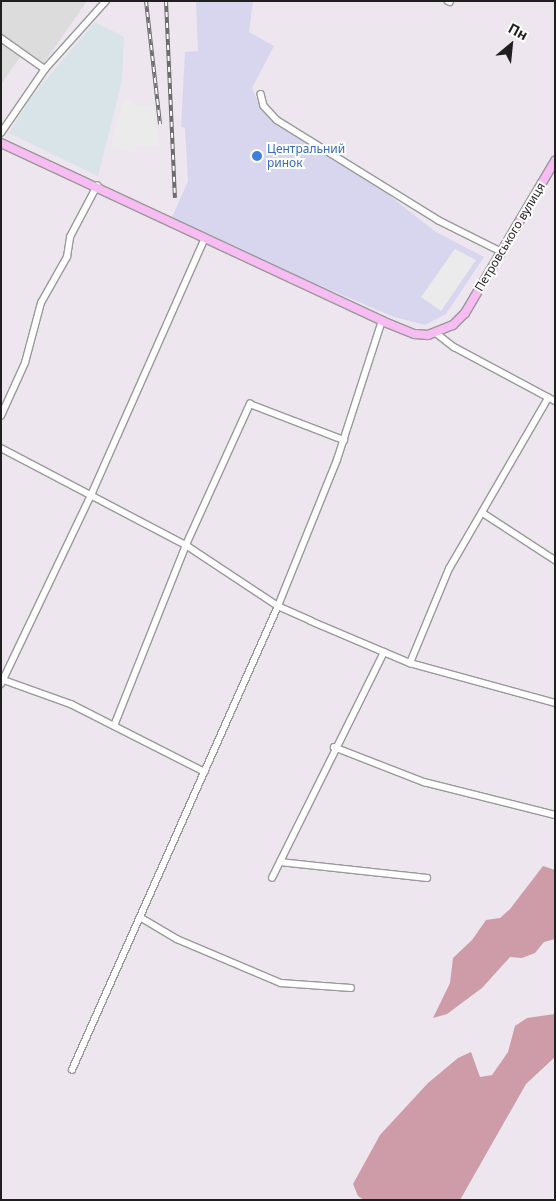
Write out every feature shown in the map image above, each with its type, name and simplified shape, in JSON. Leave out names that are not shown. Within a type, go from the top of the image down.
[{"type":"street","points":[[1,134],[45,69],[106,1]]},
{"type":"street","points":[[1,38],[45,69]]},
{"type":"street","points":[[261,94],[264,106],[277,120],[438,220],[502,252]]},
{"type":"street","points":[[1,143],[96,186],[204,240],[382,321],[415,334],[436,334],[454,347],[555,401]]},
{"type":"street","name":"Петровського вулиця","points":[[436,334],[453,325],[465,313],[555,161]]},
{"type":"street","points":[[1,416],[25,363],[41,303],[67,257],[70,237],[96,186]]},
{"type":"street","points":[[204,240],[92,493],[2,681],[71,704],[204,772]]},
{"type":"street","points":[[72,1070],[278,606],[344,440],[382,321]]},
{"type":"street","points":[[410,663],[449,569],[548,398]]},
{"type":"street","points":[[114,726],[186,545],[250,404],[344,440]]},
{"type":"street","points":[[1,448],[92,493],[186,545],[278,606],[410,663],[555,703]]},
{"type":"street","points":[[483,513],[555,560]]},
{"type":"street","points":[[272,878],[334,747],[384,652]]},
{"type":"street","points":[[334,747],[424,782],[555,815]]},
{"type":"street","points":[[280,862],[427,878]]},
{"type":"street","points":[[140,917],[177,939],[281,983],[351,988]]},
{"type":"shaded area","points":[[1,1],[87,1],[44,63],[1,33]]},
{"type":"shaded area","name":"Центральний ринок","points":[[196,1],[253,1],[249,32],[274,46],[252,88],[261,108],[271,116],[270,120],[391,193],[390,196],[436,232],[484,257],[446,314],[425,325],[394,317],[170,222],[188,181],[185,128],[181,127],[185,52],[198,51]]},
{"type":"shaded area","points":[[95,22],[124,37],[122,80],[98,176],[9,133],[32,96]]},
{"type":"shaded area","points":[[1,43],[20,57],[1,84]]},
{"type":"shaded area","points":[[123,100],[131,101],[132,105],[154,106],[159,146],[136,146],[134,153],[111,146]]},
{"type":"shaded area","points":[[455,249],[476,260],[441,311],[421,297]]},
{"type":"shaded area","points":[[543,866],[555,870],[555,939],[544,942],[535,953],[522,958],[510,957],[482,988],[447,1014],[433,1018],[450,983],[453,958],[472,940],[486,920],[500,918],[510,909]]},
{"type":"shaded area","points":[[555,1014],[555,1057],[526,1084],[460,1200],[364,1200],[358,1196],[353,1184],[380,1135],[428,1083],[458,1058],[471,1052],[480,1077],[492,1075],[508,1052],[515,1026],[527,1018]]},
{"type":"railway","points":[[146,1],[160,124]]},
{"type":"railway","points":[[166,1],[175,198]]},
{"type":"place","name":"Центральний ринок","points":[[257,156]]}]
